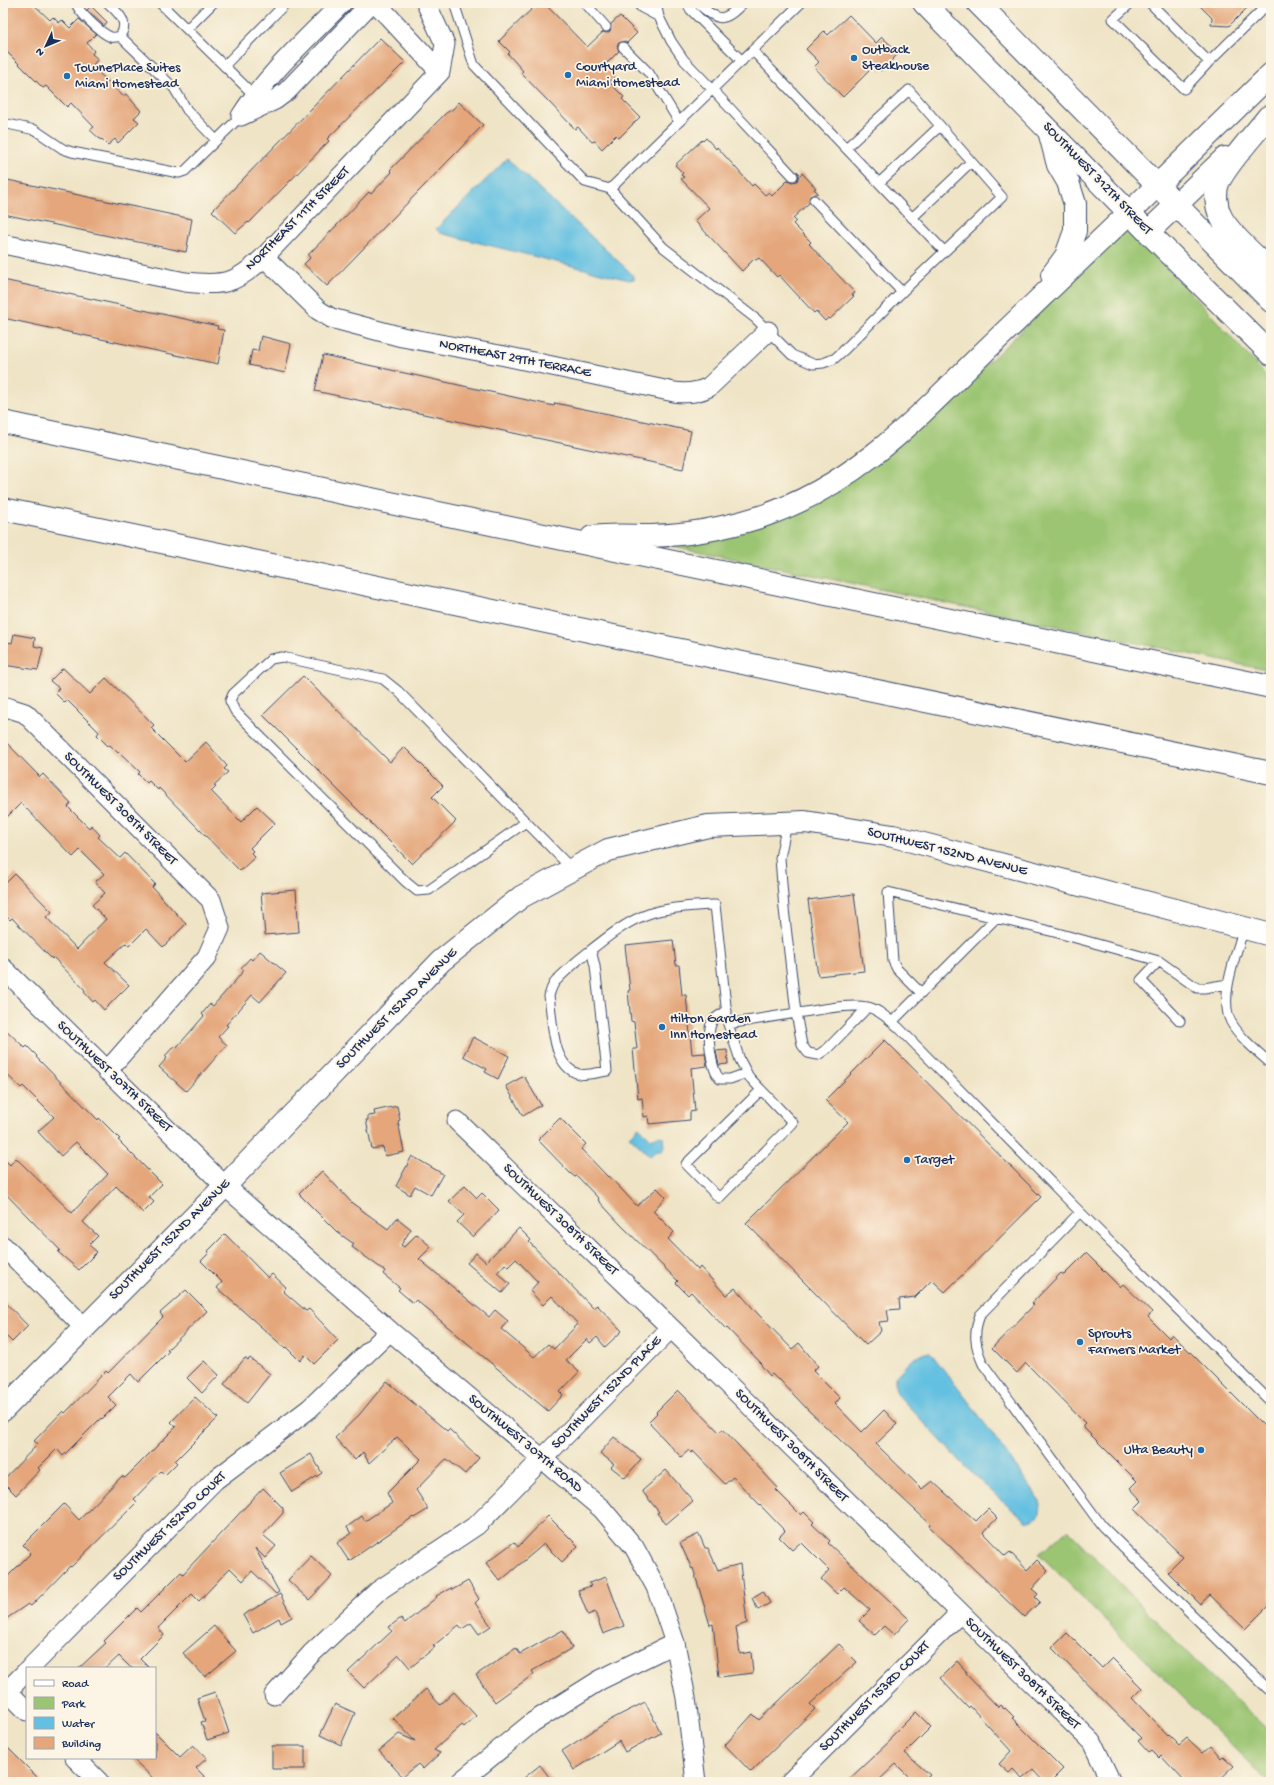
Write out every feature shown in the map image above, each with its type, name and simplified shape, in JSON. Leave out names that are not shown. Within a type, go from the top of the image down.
[{"type":"main road","name":"SOUTHWEST 312TH STREET","points":[[924,3],[1129,213],[1271,354]]},
{"type":"main road","points":[[981,4],[1156,185],[1271,301]]},
{"type":"main road","points":[[568,540],[603,535],[651,536],[703,532],[760,517],[811,497],[860,466],[912,423],[1271,74]]},
{"type":"main road","points":[[1148,232],[1269,116]]},
{"type":"main road","points":[[1269,116],[1228,168],[1219,182],[1216,194],[1218,209],[1228,227],[1271,271]]},
{"type":"main road","points":[[1008,329],[1066,256],[1075,231],[1075,204],[1068,182],[1058,165],[1049,131]]},
{"type":"main road","points":[[3,422],[1271,687]]},
{"type":"main road","points":[[3,509],[895,696],[1271,773]]},
{"type":"main road","name":"SOUTHWEST 152ND AVENUE","points":[[3,1410],[225,1186],[441,961],[521,897],[608,850],[708,826],[805,822],[893,836],[1271,935]]},
{"type":"street","points":[[241,116],[258,101],[342,3]]},
{"type":"street","points":[[258,101],[275,100],[287,91],[371,3]]},
{"type":"street","points":[[376,3],[440,72]]},
{"type":"street","points":[[426,3],[445,44],[440,72]]},
{"type":"street","points":[[409,37],[420,39],[428,38],[433,33],[437,25]]},
{"type":"street","name":"NORTHEAST 11TH STREET","points":[[3,244],[185,282],[220,284],[238,278],[264,257],[440,72]]},
{"type":"street","name":"NORTHEAST 29TH TERRACE","points":[[264,257],[318,310],[331,318],[343,322],[402,337],[505,356],[685,394],[700,392],[709,387],[768,331]]},
{"type":"street","name":"SOUTHWEST 308TH STREET","points":[[3,706],[25,713],[211,900],[220,928],[207,957],[107,1071]]},
{"type":"street","name":"SOUTHWEST 307TH STREET","points":[[3,968],[225,1186]]},
{"type":"street","name":"SOUTHWEST 308TH STREET","points":[[457,1121],[671,1328],[1092,1742],[1111,1782]]},
{"type":"street","name":"SOUTHWEST 307TH ROAD","points":[[225,1186],[390,1331],[602,1509],[634,1547],[656,1587],[675,1643],[686,1698],[696,1782]]},
{"type":"street","points":[[3,1246],[84,1327]]},
{"type":"street","name":"SOUTHWEST 152ND PLACE","points":[[274,1695],[311,1654],[378,1591],[477,1525],[671,1328]]},
{"type":"street","name":"SOUTHWEST 152ND COURT","points":[[31,1667],[215,1480],[309,1409],[390,1331]]},
{"type":"street","name":"SOUTHWEST 153RD COURT","points":[[790,1782],[960,1613]]},
{"type":"street","points":[[460,1782],[533,1722],[600,1680],[675,1643]]},
{"type":"street","points":[[26,1672],[7,1691],[26,1710]]},
{"type":"street","points":[[75,1759],[99,1782]]},
{"type":"lane","points":[[76,3],[79,9],[103,32],[114,37],[120,36]]},
{"type":"lane","points":[[108,3],[123,19],[124,28],[120,36]]},
{"type":"lane","points":[[160,3],[258,101]]},
{"type":"lane","points":[[187,29],[212,3]]},
{"type":"lane","points":[[224,66],[286,3]]},
{"type":"lane","points":[[456,3],[456,10],[474,65],[585,182],[610,189],[664,247],[743,309],[792,355],[812,364],[823,363],[834,358],[843,351],[902,292],[1002,197],[909,90],[846,148]]},
{"type":"lane","points":[[585,3],[606,27]]},
{"type":"lane","points":[[637,3],[642,8],[659,17]]},
{"type":"lane","points":[[656,3],[659,17],[671,41],[684,60],[793,176]]},
{"type":"lane","points":[[688,3],[690,9],[742,61]]},
{"type":"lane","points":[[697,3],[710,14],[720,18],[727,17],[743,3]]},
{"type":"lane","points":[[610,189],[801,3]]},
{"type":"lane","points":[[1131,3],[1113,19],[1184,89],[1269,3]]},
{"type":"lane","points":[[1150,3],[1209,62]]},
{"type":"lane","points":[[120,36],[174,88],[186,110],[216,140]]},
{"type":"lane","points":[[624,47],[649,73],[679,122]]},
{"type":"lane","points":[[752,51],[944,252]]},
{"type":"lane","points":[[3,123],[34,130],[63,149],[72,152],[173,173],[185,171],[241,116]]},
{"type":"lane","points":[[879,183],[940,126]]},
{"type":"lane","points":[[912,218],[971,162]]},
{"type":"lane","points":[[814,200],[902,292]]},
{"type":"lane","points":[[526,822],[429,890],[417,890],[406,882],[234,711],[230,701],[233,694],[271,659],[282,657],[383,679],[398,691],[572,869]]},
{"type":"lane","points":[[787,823],[780,858],[784,909],[796,1013],[802,1046],[808,1053],[818,1055],[828,1048],[868,1007]]},
{"type":"lane","points":[[921,993],[897,969],[893,961],[888,892],[996,918],[1160,961],[1197,988],[1228,984]]},
{"type":"lane","points":[[591,950],[595,966],[607,1071],[586,1074],[571,1070],[563,1063],[557,1053],[549,996],[556,980],[591,950],[622,927],[645,915],[666,910],[715,904],[728,1024],[740,1060],[747,1073],[761,1090],[793,1123],[719,1198],[686,1164],[761,1090]]},
{"type":"lane","points":[[892,1022],[996,918]]},
{"type":"lane","points":[[1244,927],[1228,984],[1226,998],[1227,1013],[1231,1023],[1239,1033],[1271,1064]]},
{"type":"lane","points":[[1160,961],[1141,980],[1180,1021]]},
{"type":"lane","points":[[728,1024],[796,1013],[854,1006],[868,1007],[884,1016],[892,1022],[1271,1402]]},
{"type":"lane","points":[[727,1011],[713,1020],[709,1029],[713,1070],[720,1079],[724,1080],[747,1073]]},
{"type":"lane","points":[[1080,1212],[980,1315],[976,1327],[976,1348],[983,1364],[1102,1526],[1271,1692]]},
{"type":"green space","points":[[1124,226],[1186,287],[1271,381],[1271,671],[673,546],[674,541],[709,538],[900,444],[1011,341]]},
{"type":"green space","points":[[1068,1530],[1203,1669],[1271,1733],[1271,1782],[1268,1782],[1039,1554]]},
{"type":"water","points":[[507,159],[631,273],[635,279],[629,280],[440,233],[436,229]]},
{"type":"water","points":[[639,1127],[651,1139],[658,1136],[664,1137],[665,1148],[660,1152],[657,1150],[650,1156],[629,1136]]},
{"type":"water","points":[[930,1352],[975,1410],[1034,1492],[1041,1505],[1040,1513],[1035,1519],[1027,1522],[1001,1500],[962,1463],[898,1395],[895,1387],[895,1377],[915,1358]]},
{"type":"building","name":"TownePlace Suites Miami Homestead","points":[[3,3],[32,3],[50,20],[53,17],[59,23],[62,20],[70,28],[79,19],[96,34],[87,43],[94,51],[92,54],[98,59],[92,66],[123,96],[126,94],[141,111],[134,118],[139,122],[118,143],[115,139],[108,145],[102,139],[101,140],[90,130],[94,127],[71,103],[67,107],[46,86],[43,88],[3,48]]},
{"type":"building","name":"Courtyard Miami Homestead","points":[[538,3],[544,3],[587,47],[603,32],[607,33],[610,31],[611,24],[620,16],[637,33],[627,43],[624,41],[619,43],[617,46],[619,51],[605,65],[615,76],[609,82],[624,97],[622,99],[640,117],[619,138],[616,135],[602,149],[595,141],[592,142],[578,127],[575,129],[521,73],[523,71],[508,54],[510,52],[499,41]]},
{"type":"building","points":[[1197,3],[1252,3],[1229,26],[1211,25],[1212,18]]},
{"type":"building","points":[[91,6],[107,22],[104,26],[87,10]]},
{"type":"building","name":"Outback Steakhouse","points":[[849,15],[876,43],[882,37],[899,53],[881,71],[875,65],[843,97],[814,67],[819,62],[806,49],[824,31],[828,35]]},
{"type":"building","points":[[380,38],[405,62],[327,139],[329,141],[249,223],[248,222],[235,233],[212,211]]},
{"type":"building","points":[[459,102],[483,125],[327,286],[304,264],[310,258],[308,255],[369,192],[371,194],[392,172],[390,170],[446,113],[453,109]]},
{"type":"building","points":[[706,138],[716,149],[717,147],[752,186],[754,184],[765,195],[769,192],[772,196],[788,180],[792,182],[797,181],[799,175],[797,171],[801,175],[802,173],[816,188],[814,189],[818,193],[810,196],[809,203],[793,218],[796,221],[793,224],[811,242],[809,244],[855,293],[852,295],[854,296],[830,319],[828,318],[825,321],[816,311],[814,313],[779,275],[777,277],[759,258],[756,260],[754,259],[742,271],[695,221],[709,208],[681,179],[684,177],[681,175],[683,173],[675,165]]},
{"type":"building","points":[[3,179],[192,219],[186,252],[3,214]]},
{"type":"building","points":[[3,280],[218,326],[217,329],[224,330],[218,364],[3,318]]},
{"type":"building","points":[[261,336],[291,344],[285,373],[249,365],[252,350],[258,351]]},
{"type":"building","points":[[323,355],[554,406],[555,403],[691,431],[683,469],[315,391]]},
{"type":"building","points":[[14,634],[35,638],[34,646],[43,648],[38,670],[3,665],[3,641],[12,643]]},
{"type":"building","points":[[63,668],[90,694],[106,678],[154,725],[151,728],[185,762],[206,742],[227,766],[224,769],[228,772],[214,785],[216,786],[211,791],[241,822],[257,806],[275,823],[250,848],[253,851],[251,853],[255,857],[240,871],[159,788],[158,790],[149,781],[147,783],[138,774],[140,772],[119,752],[118,753],[110,745],[108,746],[97,735],[99,732],[67,700],[65,703],[55,693],[59,688],[50,681]]},
{"type":"building","points":[[303,676],[390,762],[404,747],[443,786],[432,797],[456,821],[412,864],[263,715]]},
{"type":"building","points":[[3,739],[40,777],[43,774],[71,803],[68,807],[89,828],[91,825],[100,835],[98,837],[120,858],[125,853],[155,884],[152,887],[186,924],[163,947],[146,929],[129,946],[126,943],[105,962],[129,985],[104,1010],[95,1000],[93,1002],[84,992],[85,990],[53,957],[52,959],[12,918],[10,920],[3,913],[3,886],[15,874],[52,912],[46,917],[77,949],[106,919],[92,905],[105,893],[95,882],[104,874],[80,850],[73,857],[21,803],[3,821]]},
{"type":"building","points":[[296,890],[299,932],[265,935],[261,893]]},
{"type":"building","points":[[854,894],[864,971],[818,976],[808,900]]},
{"type":"building","name":"Hilton Garden Inn Homestead","points":[[673,940],[676,965],[679,965],[682,995],[686,995],[692,1054],[705,1053],[707,1066],[691,1068],[695,1111],[690,1112],[690,1120],[649,1124],[648,1116],[644,1117],[642,1098],[638,1099],[633,1049],[637,1049],[634,1022],[631,1021],[628,991],[630,990],[625,945]]},
{"type":"building","points":[[260,951],[286,973],[260,1002],[252,995],[226,1025],[228,1026],[218,1037],[227,1045],[186,1091],[159,1067],[167,1058],[165,1056],[174,1046],[176,1048],[204,1016],[202,1014],[210,1004],[213,1006],[236,980],[244,970],[241,968],[250,958],[252,960]]},
{"type":"building","points":[[3,1027],[25,1048],[27,1046],[98,1120],[99,1118],[120,1139],[118,1140],[162,1184],[149,1197],[154,1202],[143,1213],[116,1186],[83,1222],[98,1236],[89,1245],[97,1252],[79,1270],[58,1252],[60,1250],[3,1191],[3,1158],[10,1165],[16,1158],[72,1213],[108,1174],[76,1142],[61,1156],[39,1133],[38,1131],[54,1117],[23,1086],[21,1088],[3,1071]]},
{"type":"building","points":[[473,1037],[509,1056],[498,1079],[485,1072],[487,1069],[463,1056]]},
{"type":"building","name":"Target","points":[[885,1040],[1041,1197],[945,1292],[932,1280],[915,1297],[899,1299],[900,1309],[887,1310],[889,1321],[879,1322],[881,1331],[866,1345],[746,1223],[848,1122],[825,1100]]},
{"type":"building","points":[[727,1050],[728,1064],[719,1065],[716,1051]]},
{"type":"building","points":[[524,1076],[541,1105],[523,1116],[506,1086]]},
{"type":"building","points":[[397,1106],[400,1120],[398,1121],[404,1152],[385,1156],[383,1147],[372,1149],[366,1120],[368,1120],[368,1116],[375,1115],[374,1111]]},
{"type":"building","points":[[560,1118],[586,1144],[581,1149],[637,1206],[657,1188],[666,1197],[653,1211],[674,1232],[668,1239],[698,1270],[700,1267],[726,1295],[735,1288],[792,1349],[799,1343],[818,1366],[813,1371],[840,1398],[835,1404],[862,1432],[884,1410],[897,1424],[876,1444],[922,1489],[932,1481],[976,1521],[988,1509],[997,1518],[983,1533],[1005,1556],[1010,1552],[1027,1570],[1037,1560],[1048,1571],[1032,1589],[1038,1594],[1035,1597],[1040,1602],[1024,1617],[929,1526],[930,1524],[809,1411],[779,1379],[778,1380],[772,1374],[770,1376],[761,1365],[762,1364],[691,1292],[688,1295],[676,1283],[678,1281],[620,1224],[577,1176],[575,1177],[570,1173],[538,1140]]},
{"type":"building","points":[[412,1156],[443,1174],[431,1195],[415,1186],[410,1195],[396,1186]]},
{"type":"building","points":[[322,1171],[352,1203],[388,1229],[397,1218],[411,1229],[401,1245],[404,1247],[417,1234],[431,1247],[419,1259],[489,1317],[495,1310],[508,1321],[501,1329],[534,1357],[548,1344],[554,1349],[578,1324],[552,1296],[543,1305],[530,1291],[538,1282],[516,1259],[508,1267],[505,1264],[497,1273],[510,1284],[502,1293],[467,1263],[476,1253],[486,1262],[519,1228],[531,1240],[529,1242],[593,1308],[597,1305],[622,1331],[605,1347],[597,1337],[590,1343],[587,1339],[566,1360],[579,1372],[560,1392],[563,1395],[548,1411],[416,1300],[413,1303],[398,1290],[400,1288],[383,1274],[385,1271],[352,1247],[354,1244],[337,1232],[299,1194]]},
{"type":"building","points":[[465,1186],[477,1198],[482,1193],[499,1210],[473,1237],[457,1222],[464,1215],[449,1201]]},
{"type":"building","points":[[225,1234],[268,1278],[272,1274],[286,1287],[283,1291],[306,1311],[309,1309],[338,1340],[314,1364],[305,1355],[300,1361],[286,1347],[285,1348],[217,1288],[222,1282],[201,1261],[209,1253],[208,1251]]},
{"type":"building","points":[[1086,1253],[1120,1287],[1123,1284],[1152,1312],[1148,1317],[1169,1338],[1172,1334],[1271,1433],[1271,1603],[1245,1629],[1210,1595],[1200,1604],[1168,1572],[1183,1557],[1134,1509],[1142,1501],[1130,1488],[1137,1481],[1082,1426],[1085,1423],[1026,1363],[1017,1373],[992,1348],[1034,1305],[1032,1303],[1061,1273],[1064,1275]]},
{"type":"building","points":[[186,1290],[207,1311],[167,1350],[169,1351],[138,1382],[131,1374],[108,1397],[116,1405],[63,1456],[57,1449],[38,1468],[40,1470],[16,1495],[3,1482],[3,1480],[38,1444],[34,1441],[63,1411],[65,1413],[106,1371],[108,1373],[163,1317],[160,1313]]},
{"type":"building","points":[[3,1300],[28,1326],[12,1342],[3,1333]]},
{"type":"building","points":[[245,1358],[248,1360],[250,1358],[270,1374],[247,1403],[224,1384]]},
{"type":"building","points":[[204,1361],[219,1375],[202,1393],[187,1378]]},
{"type":"building","points":[[387,1381],[447,1431],[449,1429],[479,1458],[465,1474],[447,1459],[445,1460],[416,1490],[427,1507],[427,1510],[414,1518],[413,1517],[349,1561],[337,1543],[351,1534],[347,1527],[362,1516],[365,1521],[392,1503],[387,1493],[421,1459],[397,1437],[369,1463],[363,1452],[355,1460],[335,1438],[359,1415]]},
{"type":"building","points":[[678,1390],[719,1432],[723,1429],[778,1488],[776,1490],[801,1515],[804,1512],[814,1522],[812,1524],[830,1541],[828,1543],[909,1619],[894,1635],[884,1626],[875,1635],[859,1621],[870,1610],[844,1587],[837,1594],[821,1579],[829,1570],[801,1542],[792,1550],[779,1537],[785,1531],[733,1477],[725,1484],[693,1451],[691,1453],[689,1450],[681,1457],[650,1424],[651,1423],[649,1421],[657,1413],[656,1412]]},
{"type":"building","points":[[195,1397],[218,1418],[175,1461],[177,1463],[165,1475],[161,1471],[134,1499],[137,1502],[71,1567],[70,1566],[31,1606],[28,1604],[3,1621],[3,1581],[31,1553],[23,1545],[64,1504],[79,1520],[122,1476],[125,1478],[176,1427],[171,1422]]},
{"type":"building","points":[[614,1437],[641,1459],[625,1478],[611,1467],[614,1464],[600,1453]]},
{"type":"building","points":[[311,1454],[322,1473],[292,1492],[280,1473]]},
{"type":"building","points":[[666,1470],[693,1501],[666,1524],[657,1513],[659,1512],[642,1491]]},
{"type":"building","points":[[263,1488],[283,1508],[283,1513],[263,1535],[276,1546],[265,1558],[255,1548],[279,1592],[276,1594],[252,1571],[243,1581],[230,1568],[199,1601],[192,1594],[158,1628],[164,1635],[140,1659],[148,1667],[130,1667],[119,1656],[107,1667],[80,1667],[106,1643],[104,1641],[137,1608],[141,1612],[181,1572],[183,1574]]},
{"type":"building","points":[[548,1516],[578,1546],[562,1562],[544,1544],[500,1581],[486,1563],[514,1542],[518,1547]]},
{"type":"building","points":[[699,1534],[705,1548],[708,1548],[718,1570],[740,1564],[747,1623],[736,1627],[740,1654],[751,1652],[753,1673],[719,1677],[713,1624],[710,1625],[693,1568],[692,1569],[680,1543]]},
{"type":"building","points":[[311,1556],[332,1576],[309,1600],[288,1580]]},
{"type":"building","points":[[606,1577],[624,1626],[603,1634],[595,1612],[588,1615],[578,1590],[591,1586],[589,1583]]},
{"type":"building","points":[[468,1581],[479,1599],[475,1603],[491,1626],[479,1634],[471,1623],[462,1629],[459,1625],[433,1646],[435,1647],[410,1668],[399,1655],[364,1688],[348,1672],[392,1631],[389,1627],[401,1618],[405,1623],[437,1597],[436,1596],[451,1588],[452,1590]]},
{"type":"building","points":[[763,1591],[770,1603],[758,1610],[752,1598]]},
{"type":"building","points":[[280,1594],[292,1617],[281,1623],[279,1618],[253,1633],[243,1615]]},
{"type":"building","points":[[214,1626],[236,1651],[205,1677],[183,1653]]},
{"type":"building","points":[[563,1630],[572,1648],[532,1671],[534,1674],[495,1702],[476,1675],[516,1648],[520,1654]]},
{"type":"building","points":[[1067,1633],[1102,1668],[1112,1658],[1142,1688],[1132,1698],[1167,1735],[1168,1734],[1179,1745],[1187,1738],[1203,1753],[1211,1746],[1221,1758],[1223,1756],[1234,1766],[1217,1782],[1185,1782],[1161,1756],[1159,1758],[1152,1751],[1149,1753],[1138,1741],[1141,1738],[1052,1648]]},
{"type":"building","points":[[839,1644],[857,1662],[810,1704],[815,1709],[751,1772],[725,1745],[753,1714],[759,1720]]},
{"type":"building","points":[[957,1661],[966,1671],[965,1673],[998,1707],[1000,1705],[1004,1709],[1005,1708],[1014,1717],[1012,1718],[1063,1769],[1050,1782],[1044,1782],[1033,1770],[1022,1779],[1013,1769],[1009,1773],[999,1764],[1011,1751],[970,1706],[968,1708],[940,1678]]},
{"type":"building","points":[[426,1689],[440,1705],[454,1692],[476,1716],[464,1727],[462,1725],[434,1750],[440,1753],[423,1769],[418,1764],[403,1777],[379,1751],[399,1734],[415,1741],[393,1718]]},
{"type":"building","points":[[215,1692],[229,1733],[207,1740],[201,1722],[205,1721],[197,1698]]},
{"type":"building","points":[[645,1702],[661,1733],[625,1752],[619,1741],[574,1770],[562,1751],[610,1720]]},
{"type":"building","points":[[335,1704],[355,1713],[341,1745],[320,1735]]},
{"type":"building","points":[[916,1712],[931,1727],[905,1753],[930,1775],[923,1782],[914,1782],[896,1764],[877,1782],[846,1782],[891,1740],[890,1738]]},
{"type":"building","points":[[156,1733],[180,1757],[193,1745],[207,1758],[196,1768],[210,1782],[157,1782],[133,1759],[156,1759]]},
{"type":"building","points":[[3,1743],[42,1782],[10,1782],[3,1775]]},
{"type":"building","points":[[272,1746],[305,1746],[305,1769],[272,1769]]},
{"type":"building","points":[[540,1765],[553,1782],[519,1782]]},
{"type":"place","name":"Outback Steakhouse","points":[[854,58]]},
{"type":"place","name":"Courtyard Miami Homestead","points":[[568,75]]},
{"type":"place","name":"TownePlace Suites Miami Homestead","points":[[67,76]]},
{"type":"place","name":"Hilton Garden Inn Homestead","points":[[662,1027]]},
{"type":"place","name":"Target","points":[[907,1160]]},
{"type":"place","name":"Sprouts Farmers Market","points":[[1080,1342]]},
{"type":"place","name":"Ulta Beauty","points":[[1201,1450]]}]
